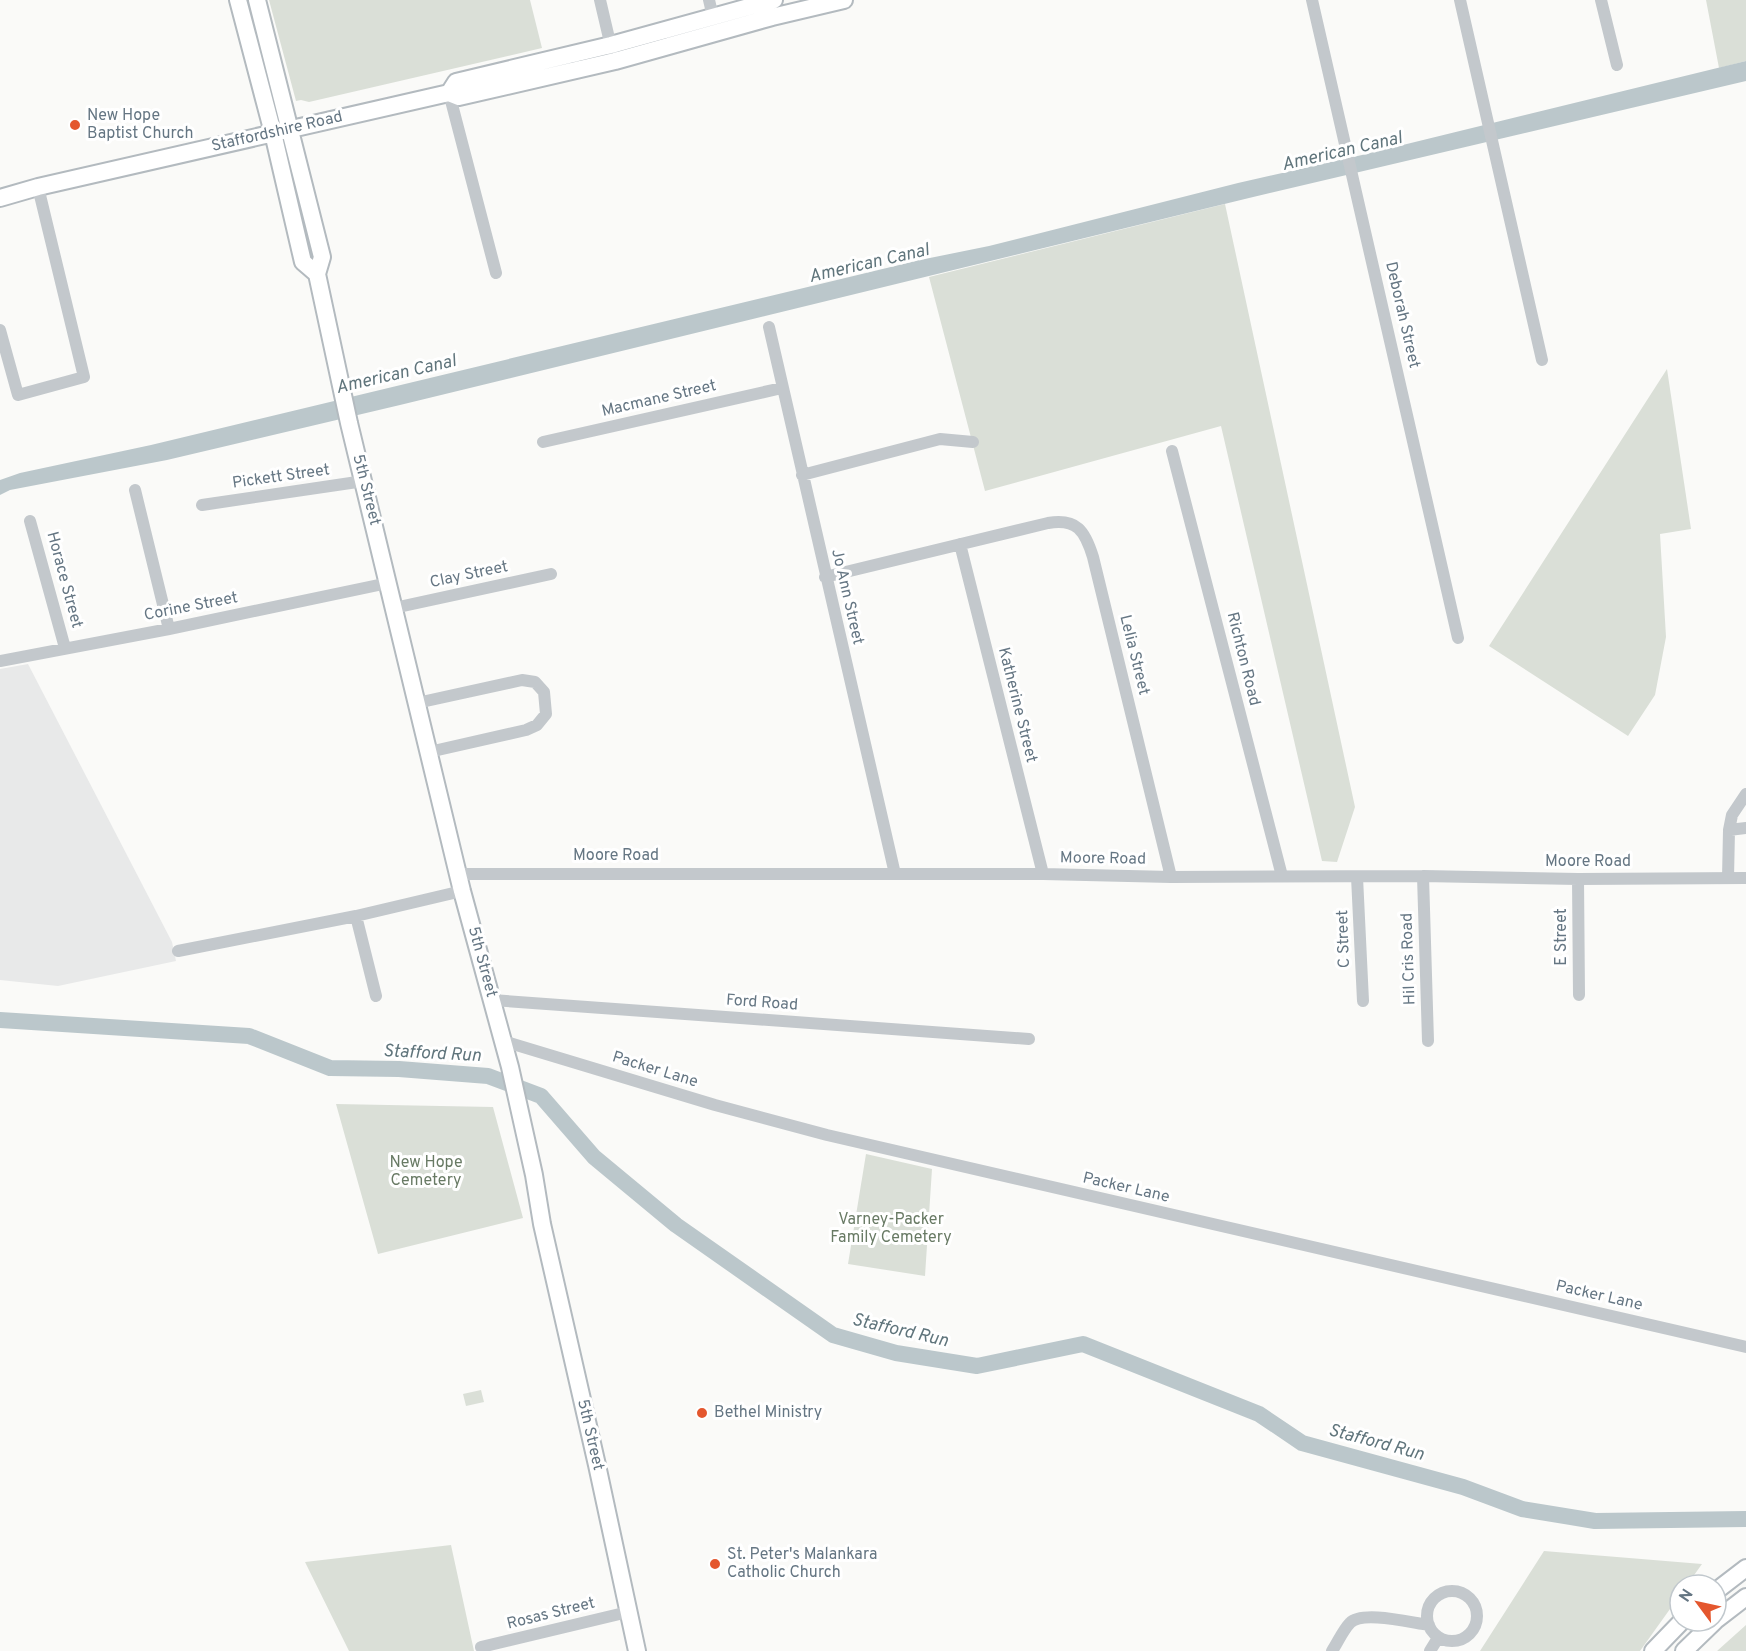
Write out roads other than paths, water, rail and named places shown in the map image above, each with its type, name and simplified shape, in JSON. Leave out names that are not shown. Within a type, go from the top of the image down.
[{"type":"main road","name":"5th Street","points":[[238,0],[273,133],[303,262],[316,274]]},
{"type":"main road","name":"5th Street","points":[[257,0],[322,257],[316,274],[349,423],[462,891],[510,1067],[542,1224],[600,1476],[637,1651]]},
{"type":"main road","name":"Staffordshire Road","points":[[0,198],[38,187],[449,93],[459,98],[613,53],[713,17],[774,0]]},
{"type":"main road","name":"Staffordshire Road","points":[[613,53],[844,0]]},
{"type":"main road","points":[[246,32],[264,27]]},
{"type":"main road","points":[[292,214],[309,205]]},
{"type":"main road","points":[[1728,1582],[1746,1568]]},
{"type":"main road","points":[[1728,1611],[1746,1597]]},
{"type":"main road","points":[[1653,1651],[1670,1633]]},
{"type":"main road","points":[[1684,1651],[1703,1633]]},
{"type":"street","points":[[600,0],[613,53]]},
{"type":"street","points":[[709,0],[713,17]]},
{"type":"street","name":"Deborah Street","points":[[1312,0],[1458,638]]},
{"type":"street","points":[[1460,0],[1542,360]]},
{"type":"street","points":[[1601,0],[1617,65]]},
{"type":"street","points":[[449,93],[496,273]]},
{"type":"street","points":[[0,330],[18,395],[84,377],[38,187]]},
{"type":"street","name":"Jo Ann Street","points":[[769,327],[895,874]]},
{"type":"street","name":"Macmane Street","points":[[543,442],[782,388]]},
{"type":"street","points":[[802,475],[940,439],[973,442]]},
{"type":"street","name":"Richton Road","points":[[1172,450],[1282,876]]},
{"type":"street","name":"Pickett Street","points":[[202,505],[364,481]]},
{"type":"street","points":[[135,490],[169,628]]},
{"type":"street","name":"Horace Street","points":[[30,521],[65,648]]},
{"type":"street","name":"Lelia Street","points":[[825,578],[1059,521],[1078,527],[1087,538],[1171,876]]},
{"type":"street","name":"Katherine Street","points":[[960,544],[1043,874]]},
{"type":"street","name":"Clay Street","points":[[394,608],[551,574]]},
{"type":"street","name":"Corine Street","points":[[0,661],[388,584]]},
{"type":"street","points":[[417,704],[522,680],[535,682],[544,692],[546,714],[537,725],[526,730],[429,752]]},
{"type":"street","points":[[1728,878],[1729,830],[1732,815],[1746,794]]},
{"type":"street","points":[[1729,830],[1746,828]]},
{"type":"street","name":"Moore Road","points":[[458,874],[1043,874],[1578,879],[1746,878]]},
{"type":"street","name":"Hil Cris Road","points":[[1423,876],[1428,1041]]},
{"type":"street","name":"C Street","points":[[1357,877],[1363,1000]]},
{"type":"street","name":"E Street","points":[[1578,879],[1579,995]]},
{"type":"street","points":[[178,951],[356,916],[462,891]]},
{"type":"street","points":[[356,916],[376,996]]},
{"type":"street","name":"Ford Road","points":[[492,1000],[1029,1039]]},
{"type":"street","name":"Packer Lane","points":[[503,1041],[715,1105],[848,1140],[1746,1347]]},
{"type":"street","points":[[1453,1591],[1466,1595],[1475,1605],[1477,1618],[1473,1630],[1463,1639],[1451,1642],[1438,1638],[1429,1625],[1427,1615],[1431,1603],[1441,1594],[1453,1591]]},
{"type":"street","name":"Rosas Street","points":[[481,1647],[628,1612]]},
{"type":"street","points":[[1332,1651],[1350,1623],[1357,1618],[1367,1616],[1429,1625]]},
{"type":"street","points":[[1430,1651],[1438,1638]]},
{"type":"waterway","name":"Stafford Run","points":[[0,1020],[249,1036],[330,1068],[399,1069],[488,1076],[541,1096],[594,1157],[676,1225],[833,1335],[896,1353],[977,1366],[1083,1344],[1259,1414],[1302,1443],[1463,1487],[1522,1509],[1595,1521],[1746,1519]]},
{"type":"place","name":"New Hope Baptist Church","points":[[75,125]]},
{"type":"place","name":"Bethel Ministry","points":[[702,1413]]},
{"type":"place","name":"St. Peter's Malankara Catholic Church","points":[[715,1564]]},
{"type":"water label","name":"American Canal","points":[[1342,152]]},
{"type":"water label","name":"American Canal","points":[[869,264]]},
{"type":"water label","name":"American Canal","points":[[396,375]]},
{"type":"park label","name":"New Hope Cemetery","points":[[426,1172]]},
{"type":"park label","name":"Varney-Packer Family Cemetery","points":[[891,1229]]}]
